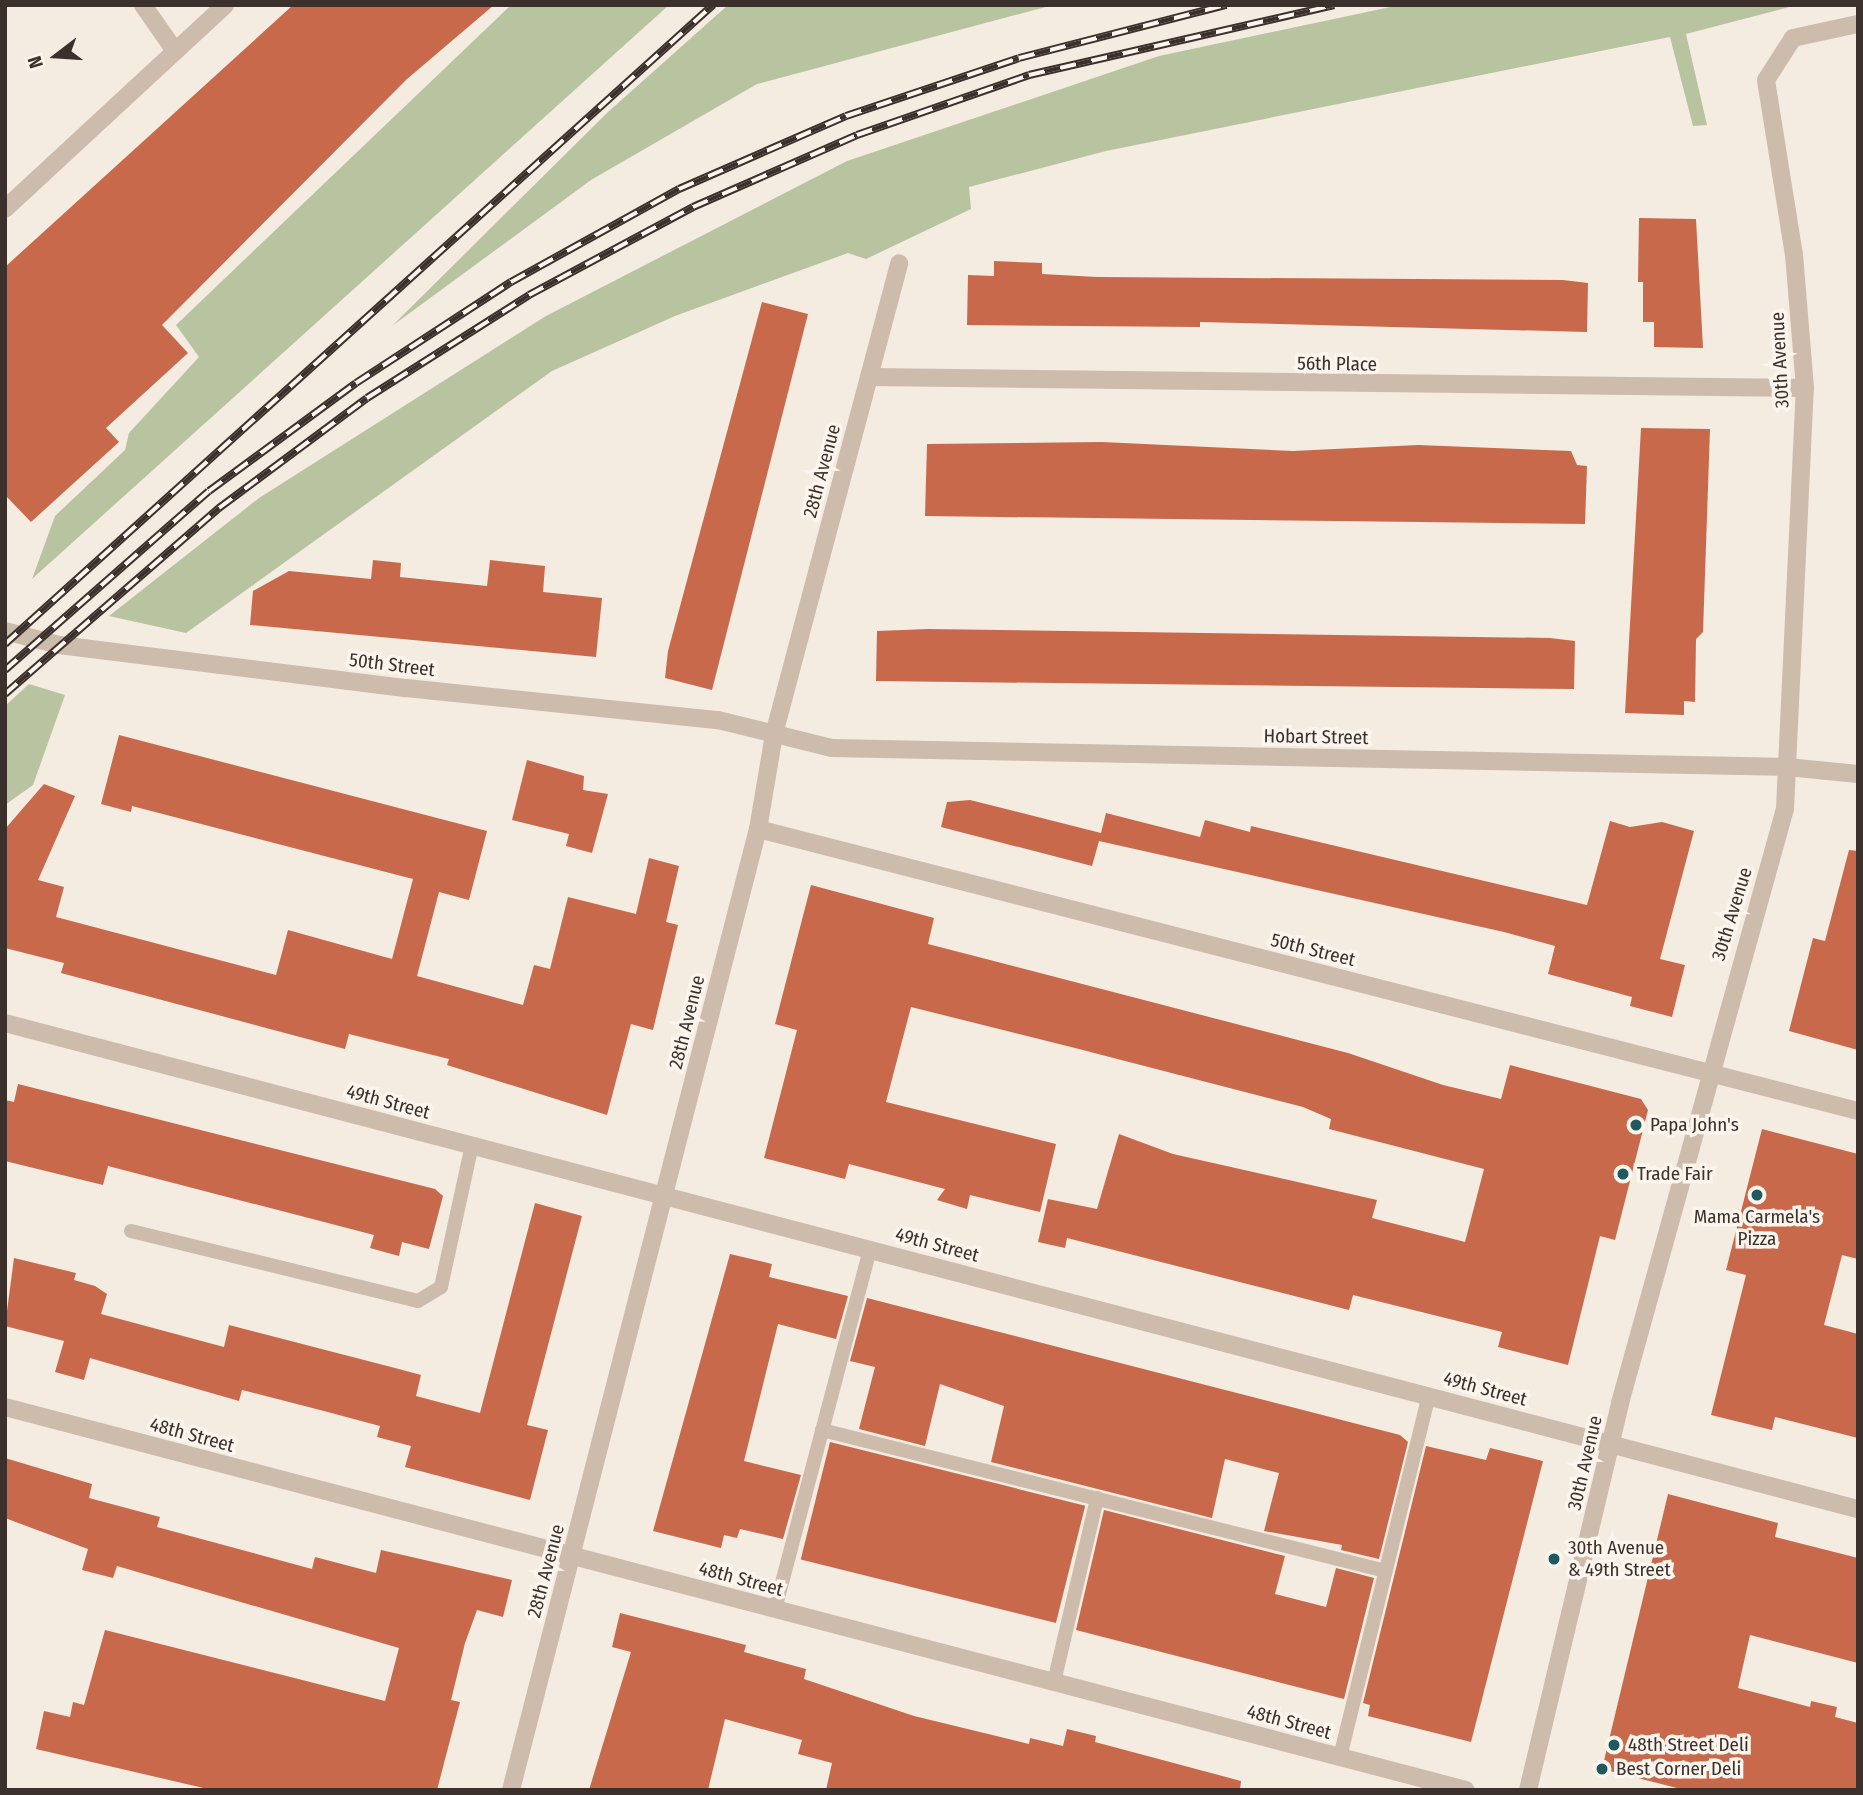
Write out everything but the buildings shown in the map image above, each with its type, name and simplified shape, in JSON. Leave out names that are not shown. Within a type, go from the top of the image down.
[{"type":"street","points":[[143,5],[175,51]]},
{"type":"street","points":[[5,209],[225,5]]},
{"type":"street","name":"30th Avenue","points":[[1528,1790],[1611,1444],[1708,1072],[1785,809],[1805,388],[1794,255],[1766,80],[1793,38],[1858,24]]},
{"type":"street","name":"28th Avenue","points":[[511,1790],[758,829],[774,734],[899,263]]},
{"type":"street","name":"56th Place","points":[[869,377],[1805,388]]},
{"type":"street","name":"50th Street","points":[[5,631],[59,645],[406,688],[718,720],[774,734]]},
{"type":"street","name":"Hobart Street","points":[[774,734],[832,748],[1787,767],[1858,774]]},
{"type":"street","name":"50th Street","points":[[758,829],[1858,1111]]},
{"type":"street","name":"49th Street","points":[[5,1023],[1858,1509]]},
{"type":"street","name":"48th Street","points":[[5,1407],[1466,1790]]},
{"type":"lane","points":[[131,1231],[418,1301],[441,1287],[472,1145]]},
{"type":"lane","points":[[775,1609],[870,1250]]},
{"type":"lane","points":[[1340,1757],[1429,1396]]},
{"type":"lane","points":[[822,1430],[1386,1571]]},
{"type":"lane","points":[[1054,1682],[1097,1498]]},
{"type":"green space","points":[[511,5],[669,5],[32,579],[55,516],[125,450],[129,433],[199,357],[176,325]]},
{"type":"green space","points":[[728,5],[1053,5],[757,84],[591,180],[392,326],[608,112]]},
{"type":"green space","points":[[1400,5],[1797,5],[1686,34],[1707,125],[1693,126],[1670,37],[1106,151],[969,187],[971,209],[866,259],[848,253],[675,316],[552,371],[186,633],[109,616],[259,498],[546,316],[847,161],[1159,56]]},
{"type":"green space","points":[[29,684],[65,695],[33,785],[5,805],[5,706]]},
{"type":"railway","points":[[5,644],[713,5]]},
{"type":"railway","points":[[5,670],[209,491],[356,383],[511,282],[679,189],[846,116],[1019,58],[1226,5]]},
{"type":"railway","points":[[5,694],[219,508],[367,398],[529,295],[693,207],[857,135],[1029,75],[1334,5]]},
{"type":"place","name":"Papa John's","points":[[1636,1125]]},
{"type":"place","name":"Trade Fair","points":[[1623,1174]]},
{"type":"place","name":"Mama Carmela's Pizza","points":[[1757,1195]]},
{"type":"place","name":"30th Avenue & 49th Street","points":[[1554,1559]]},
{"type":"place","name":"48th Street Deli","points":[[1614,1745]]},
{"type":"place","name":"Best Corner Deli","points":[[1602,1769]]}]
